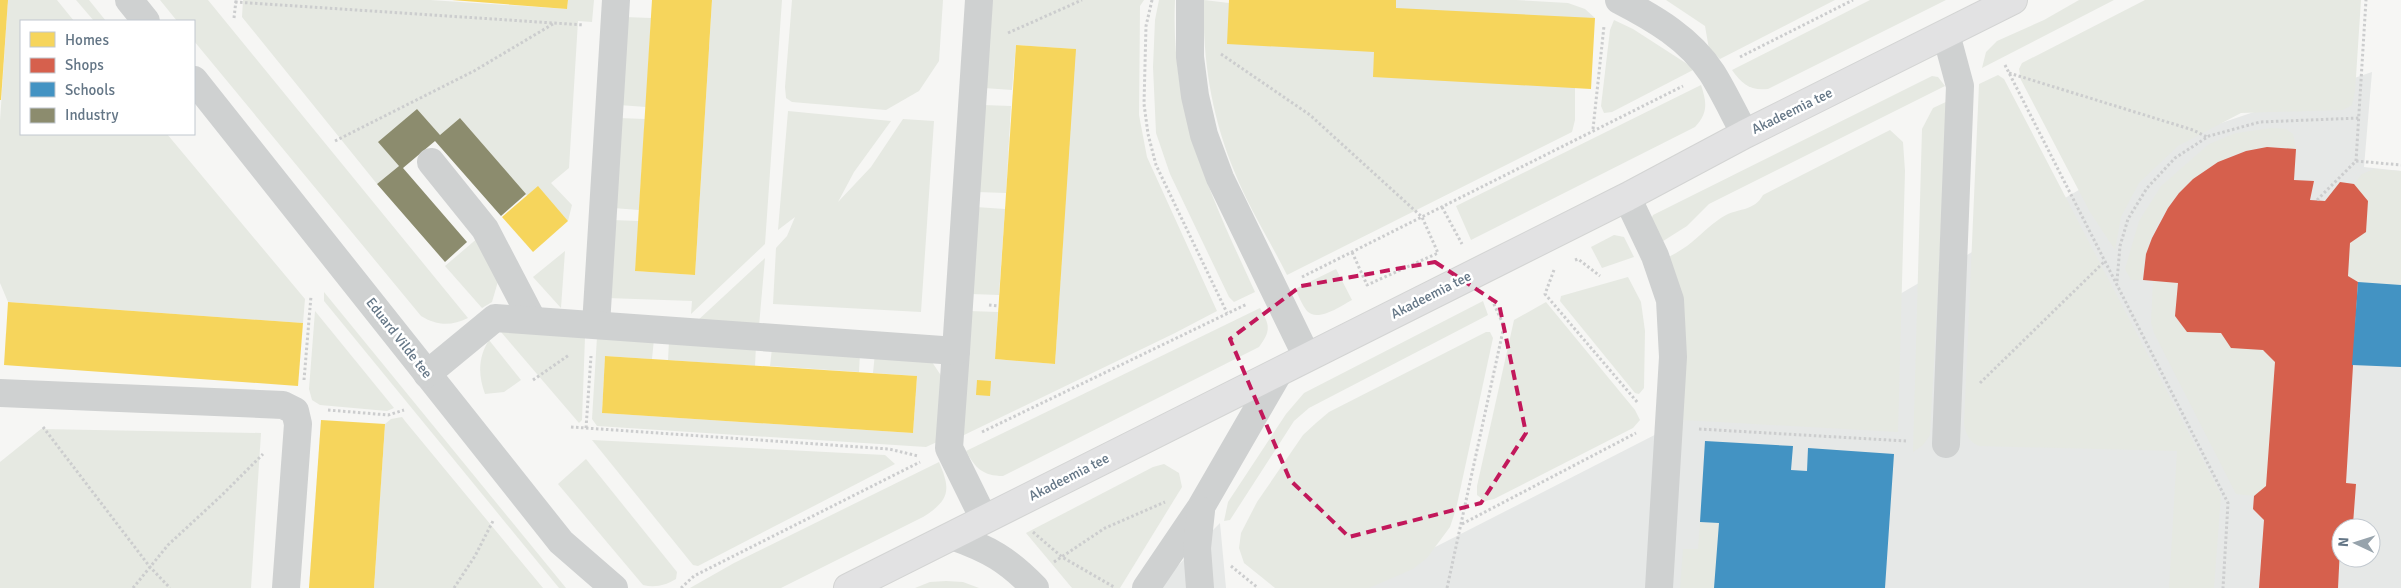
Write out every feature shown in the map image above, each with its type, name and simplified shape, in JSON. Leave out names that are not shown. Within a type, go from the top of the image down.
[{"type":"main road","name":"Akadeemia tee","points":[[848,588],[1627,197],[1745,134],[2013,0]]},
{"type":"street","points":[[129,0],[145,20]]},
{"type":"street","points":[[594,329],[616,0]]},
{"type":"street","points":[[979,0],[949,448],[984,519]]},
{"type":"street","points":[[1190,0],[1190,57],[1195,96],[1204,135],[1220,178],[1307,357]]},
{"type":"street","points":[[1612,10],[1652,17],[1686,43],[1711,72],[1745,134]]},
{"type":"street","points":[[1946,34],[1960,86],[1946,444]]},
{"type":"street","name":"Eduard Vilde tee","points":[[195,81],[561,542],[614,588]]},
{"type":"street","points":[[431,162],[485,229],[532,319]]},
{"type":"street","points":[[1627,197],[1655,256],[1670,300],[1673,357],[1659,588]]},
{"type":"street","points":[[428,374],[495,318],[532,319],[594,329],[956,351]]},
{"type":"street","points":[[1146,588],[1201,507],[1279,372]]},
{"type":"street","points":[[0,393],[283,406],[295,411],[298,424],[286,588]]},
{"type":"street","points":[[1200,588],[1197,548],[1201,507]]},
{"type":"street","points":[[952,536],[983,546],[1016,568],[1030,583]]},
{"type":"street","points":[[561,542],[583,588]]},
{"type":"path","points":[[975,60],[1004,35],[1082,0]]},
{"type":"path","points":[[1152,0],[1146,26],[1144,104],[1148,134],[1156,166],[1228,313]]},
{"type":"path","points":[[1734,60],[1853,0]]},
{"type":"path","points":[[2317,200],[2356,161],[2366,0]]},
{"type":"path","points":[[234,18],[236,1],[614,28]]},
{"type":"path","points":[[1593,130],[1612,10]]},
{"type":"path","points":[[335,141],[474,71],[554,24]]},
{"type":"path","points":[[1190,33],[1310,115],[1422,217],[1438,253],[1367,286],[1352,252]]},
{"type":"path","points":[[2005,65],[2228,503],[2223,588]]},
{"type":"path","points":[[2010,73],[2193,130],[2207,137]]},
{"type":"path","points":[[1297,279],[1689,83]]},
{"type":"path","points":[[2116,283],[2120,246],[2128,219],[2147,188],[2175,158],[2207,137],[2260,122],[2360,118]]},
{"type":"path","points":[[2356,161],[2401,165]]},
{"type":"path","points":[[1442,207],[1463,246]]},
{"type":"path","points":[[1570,263],[1578,259],[1600,276]]},
{"type":"path","points":[[1947,415],[2105,261]]},
{"type":"path","points":[[1562,266],[1553,270],[1545,294],[1644,410]]},
{"type":"path","points":[[1447,588],[1504,326],[1490,295]]},
{"type":"path","points":[[295,411],[303,394],[311,296]]},
{"type":"path","points":[[980,434],[1249,303]]},
{"type":"path","points":[[532,380],[594,329]]},
{"type":"path","points":[[586,428],[594,329]]},
{"type":"path","points":[[30,394],[45,432],[150,567],[170,588]]},
{"type":"path","points":[[295,411],[318,409],[388,415],[404,410]]},
{"type":"path","points":[[571,427],[889,449],[921,456]]},
{"type":"path","points":[[1669,428],[1906,441]]},
{"type":"path","points":[[1462,524],[1641,431]]},
{"type":"path","points":[[133,588],[168,545],[267,450]]},
{"type":"path","points":[[681,588],[694,576],[928,458]]},
{"type":"path","points":[[1030,583],[1062,557],[1105,528],[1166,502],[1201,507]]},
{"type":"path","points":[[454,588],[475,556],[494,519]]},
{"type":"path","points":[[984,519],[1035,533],[1062,557],[1115,588]]},
{"type":"path","points":[[1230,566],[1258,588]]},
{"type":"highlighted area","points":[[1435,262],[1499,304],[1526,433],[1481,503],[1349,537],[1290,480],[1230,339],[1301,286]]},
{"type":"shaded area","points":[[8,0],[57,0],[73,20],[20,20],[20,135],[168,135],[305,299],[303,323],[8,302],[0,283],[0,121]]},
{"type":"shaded area","points":[[76,0],[89,0],[105,20],[93,20]]},
{"type":"shaded area","points":[[160,0],[208,0],[468,318],[445,324],[433,322],[421,316],[195,42],[195,20],[176,20]]},
{"type":"shaded area","points":[[243,0],[430,0],[567,9],[568,0],[594,0],[592,22],[578,21],[569,168],[551,183],[572,205],[568,221],[538,187],[527,196],[460,118],[440,135],[417,109],[379,142],[399,166],[377,184],[242,17]]},
{"type":"shaded area","points":[[712,0],[782,0],[765,244],[691,314],[692,301],[607,298],[611,220],[639,221],[635,271],[695,275]]},
{"type":"shaded area","points":[[792,0],[943,0],[939,61],[919,91],[886,110],[792,102],[786,98],[785,87]]},
{"type":"shaded area","points":[[988,0],[1144,0],[1140,6],[1139,115],[1147,157],[1217,311],[962,436],[969,311],[998,312],[995,359],[1055,364],[1075,49],[1016,45],[1012,90],[984,88]]},
{"type":"shaded area","points":[[1159,0],[1175,0],[1175,40],[1179,79],[1186,115],[1196,151],[1209,186],[1255,292],[1234,302],[1229,297],[1170,174],[1156,133],[1153,67],[1155,20]]},
{"type":"shaded area","points":[[1204,0],[1229,3],[1229,0],[1366,0],[1396,7],[1396,0],[1516,0],[1568,3],[1585,9],[1595,18],[1575,88],[1575,120],[1572,132],[1287,275],[1253,212],[1220,131],[1207,66]]},
{"type":"shaded area","points":[[1666,0],[1835,0],[1720,59],[1709,49],[1705,26]]},
{"type":"shaded area","points":[[1870,0],[1946,0],[1768,89],[1756,89],[1747,86],[1732,70]]},
{"type":"shaded area","points":[[2079,0],[2114,0],[1982,68],[1986,52],[1997,41],[2044,20]]},
{"type":"shaded area","points":[[2145,0],[2361,0],[2355,92],[2352,105],[2343,110],[2241,113],[2178,146],[2139,183],[2121,217],[2115,250],[2090,212],[2021,80],[2019,69],[2022,63]]},
{"type":"shaded area","points":[[625,17],[651,18],[646,107],[619,105]]},
{"type":"shaded area","points":[[1614,20],[1633,29],[1695,69],[1612,112],[1604,113],[1601,106],[1610,30]]},
{"type":"shaded area","points":[[2372,72],[2364,167],[2401,171],[2401,588],[1355,588],[1680,422],[2156,145]]},
{"type":"shaded area","points":[[1998,75],[2004,79],[2221,495],[2214,588],[2169,588],[2177,451],[1979,446],[1970,440],[1967,434],[1964,424],[1979,84]]},
{"type":"shaded area","points":[[1932,76],[1938,77],[1945,86],[1709,204],[1687,226],[1660,243],[1649,224],[1653,215]]},
{"type":"shaded area","points":[[1701,85],[1705,108],[1702,117],[1695,127],[1471,240],[1456,206]]},
{"type":"shaded area","points":[[1948,101],[1930,435],[1923,445],[1913,452],[1922,129],[1933,108]]},
{"type":"shaded area","points":[[983,105],[1011,106],[1006,193],[977,192]]},
{"type":"shaded area","points":[[788,111],[891,121],[854,172],[838,202],[871,167],[903,119],[934,121],[921,312],[773,304],[776,248],[787,236],[795,217],[778,230]]},
{"type":"shaded area","points":[[619,118],[645,119],[639,210],[613,208]]},
{"type":"shaded area","points":[[2272,128],[2286,129],[2293,134],[2296,149],[2265,147],[2245,151],[2207,169],[2190,182],[2175,198],[2153,234],[2146,254],[2143,280],[2131,280],[2125,269],[2139,221],[2161,186],[2209,144],[2236,133]]},
{"type":"shaded area","points":[[1890,130],[1903,142],[1905,171],[1898,432],[1682,420],[1665,259],[1686,247],[1712,224],[1726,215],[1751,207],[1763,195]]},
{"type":"shaded area","points":[[2374,169],[2401,171],[2401,285],[2358,282],[2348,276],[2350,243],[2366,232],[2368,202],[2354,184],[2362,174]]},
{"type":"shaded area","points":[[976,207],[1005,209],[999,295],[971,294]]},
{"type":"shaded area","points":[[1614,235],[1624,237],[1634,257],[1602,268],[1591,247]]},
{"type":"shaded area","points":[[479,237],[499,278],[492,302],[482,308],[445,266]]},
{"type":"shaded area","points":[[565,251],[561,308],[533,277]]},
{"type":"shaded area","points":[[765,258],[759,326],[696,322]]},
{"type":"shaded area","points":[[1336,269],[1352,300],[1323,314],[1317,315],[1307,311],[1295,289]]},
{"type":"shaded area","points":[[1628,277],[1641,302],[1645,331],[1644,388],[1639,394],[1635,393],[1560,301],[1561,296]]},
{"type":"shaded area","points":[[2153,281],[2178,283],[2175,316],[2187,332],[2221,333],[2231,348],[2263,350],[2275,362],[2266,486],[2254,496],[2236,494],[2154,333],[2151,322]]},
{"type":"shaded area","points":[[324,292],[566,588],[559,588],[324,301]]},
{"type":"shaded area","points":[[1483,301],[1488,315],[1309,408],[1294,421],[1230,520],[1224,521],[1228,502],[1286,414],[1304,393]]},
{"type":"shaded area","points":[[1546,302],[1635,410],[1640,420],[1633,428],[1494,499],[1485,501],[1477,495],[1477,486],[1514,320]]},
{"type":"shaded area","points":[[1260,308],[1268,328],[1266,336],[1259,347],[1003,476],[996,476],[980,470],[966,451]]},
{"type":"shaded area","points":[[315,311],[394,408],[387,411],[320,405],[312,400],[309,389]]},
{"type":"shaded area","points":[[511,330],[585,337],[582,420],[579,423],[501,332]]},
{"type":"shaded area","points":[[1486,332],[1490,332],[1493,338],[1456,509],[1450,527],[1427,558],[1413,569],[1369,588],[1275,588],[1244,563],[1239,548],[1241,533],[1257,502],[1303,435],[1329,412]]},
{"type":"shaded area","points":[[597,337],[654,339],[652,359],[605,356],[602,413],[913,433],[917,376],[873,373],[875,353],[930,359],[942,377],[937,442],[926,447],[597,426],[592,419]]},
{"type":"shaded area","points":[[489,340],[521,380],[504,392],[485,394],[480,366],[485,346]]},
{"type":"shaded area","points":[[669,341],[756,345],[755,366],[668,360]]},
{"type":"shaded area","points":[[772,348],[860,353],[859,372],[770,366]]},
{"type":"shaded area","points":[[402,417],[543,588],[374,588],[385,424],[391,419]]},
{"type":"shaded area","points":[[41,429],[261,433],[251,588],[0,588],[0,462]]},
{"type":"shaded area","points":[[592,440],[885,455],[895,464],[698,566],[693,565]]},
{"type":"shaded area","points":[[586,459],[677,572],[676,579],[661,585],[643,585],[558,484]]},
{"type":"shaded area","points":[[939,462],[945,480],[946,494],[939,505],[923,517],[781,588],[690,588],[734,563]]},
{"type":"shaded area","points":[[1164,464],[1179,473],[1182,487],[1120,588],[1072,588],[1026,533],[1153,467]]},
{"type":"shaded area","points":[[1700,522],[1719,523],[1714,588],[1680,588],[1683,549],[1698,549]]},
{"type":"shaded area","points":[[1220,523],[1226,588],[1156,588]]},
{"type":"shaded area","points":[[930,582],[963,582],[979,588],[915,588]]},
{"type":"building: Homes","points":[[0,0],[8,0],[1,100],[0,100]]},
{"type":"building: Homes","points":[[452,0],[568,0],[567,9]]},
{"type":"building: Homes","points":[[652,0],[712,0],[695,275],[635,271]]},
{"type":"building: Homes","points":[[1229,0],[1396,0],[1396,8],[1595,18],[1591,89],[1373,77],[1374,52],[1227,44]]},
{"type":"building: Homes","points":[[1016,45],[1076,49],[1055,364],[995,359]]},
{"type":"building: Homes","points":[[538,186],[568,221],[533,252],[502,217]]},
{"type":"building: Homes","points":[[8,302],[303,323],[298,386],[4,365]]},
{"type":"building: Homes","points":[[605,356],[917,376],[913,433],[602,413]]},
{"type":"building: Homes","points":[[977,380],[991,381],[990,396],[976,395]]},
{"type":"building: Homes","points":[[321,420],[385,424],[374,588],[309,588]]},
{"type":"building: Shops","points":[[2267,147],[2296,149],[2294,180],[2314,181],[2310,200],[2325,201],[2340,182],[2354,184],[2368,201],[2366,232],[2350,243],[2348,276],[2358,282],[2346,483],[2356,484],[2353,518],[2331,518],[2331,568],[2339,568],[2338,588],[2259,588],[2264,520],[2253,509],[2254,496],[2266,486],[2275,362],[2263,350],[2231,348],[2221,333],[2187,332],[2175,316],[2178,283],[2143,280],[2146,254],[2152,238],[2168,208],[2179,193],[2193,179],[2218,162],[2246,151]]},
{"type":"building: Schools","points":[[2358,282],[2401,285],[2401,367],[2352,365]]},
{"type":"building: Schools","points":[[1705,441],[1793,446],[1791,470],[1807,471],[1808,448],[1894,454],[1885,588],[1714,588],[1719,523],[1700,522]]},
{"type":"building: Industry","points":[[417,109],[440,135],[460,118],[526,194],[501,216],[435,141],[403,168],[467,242],[445,262],[377,184],[399,166],[378,142]]}]
